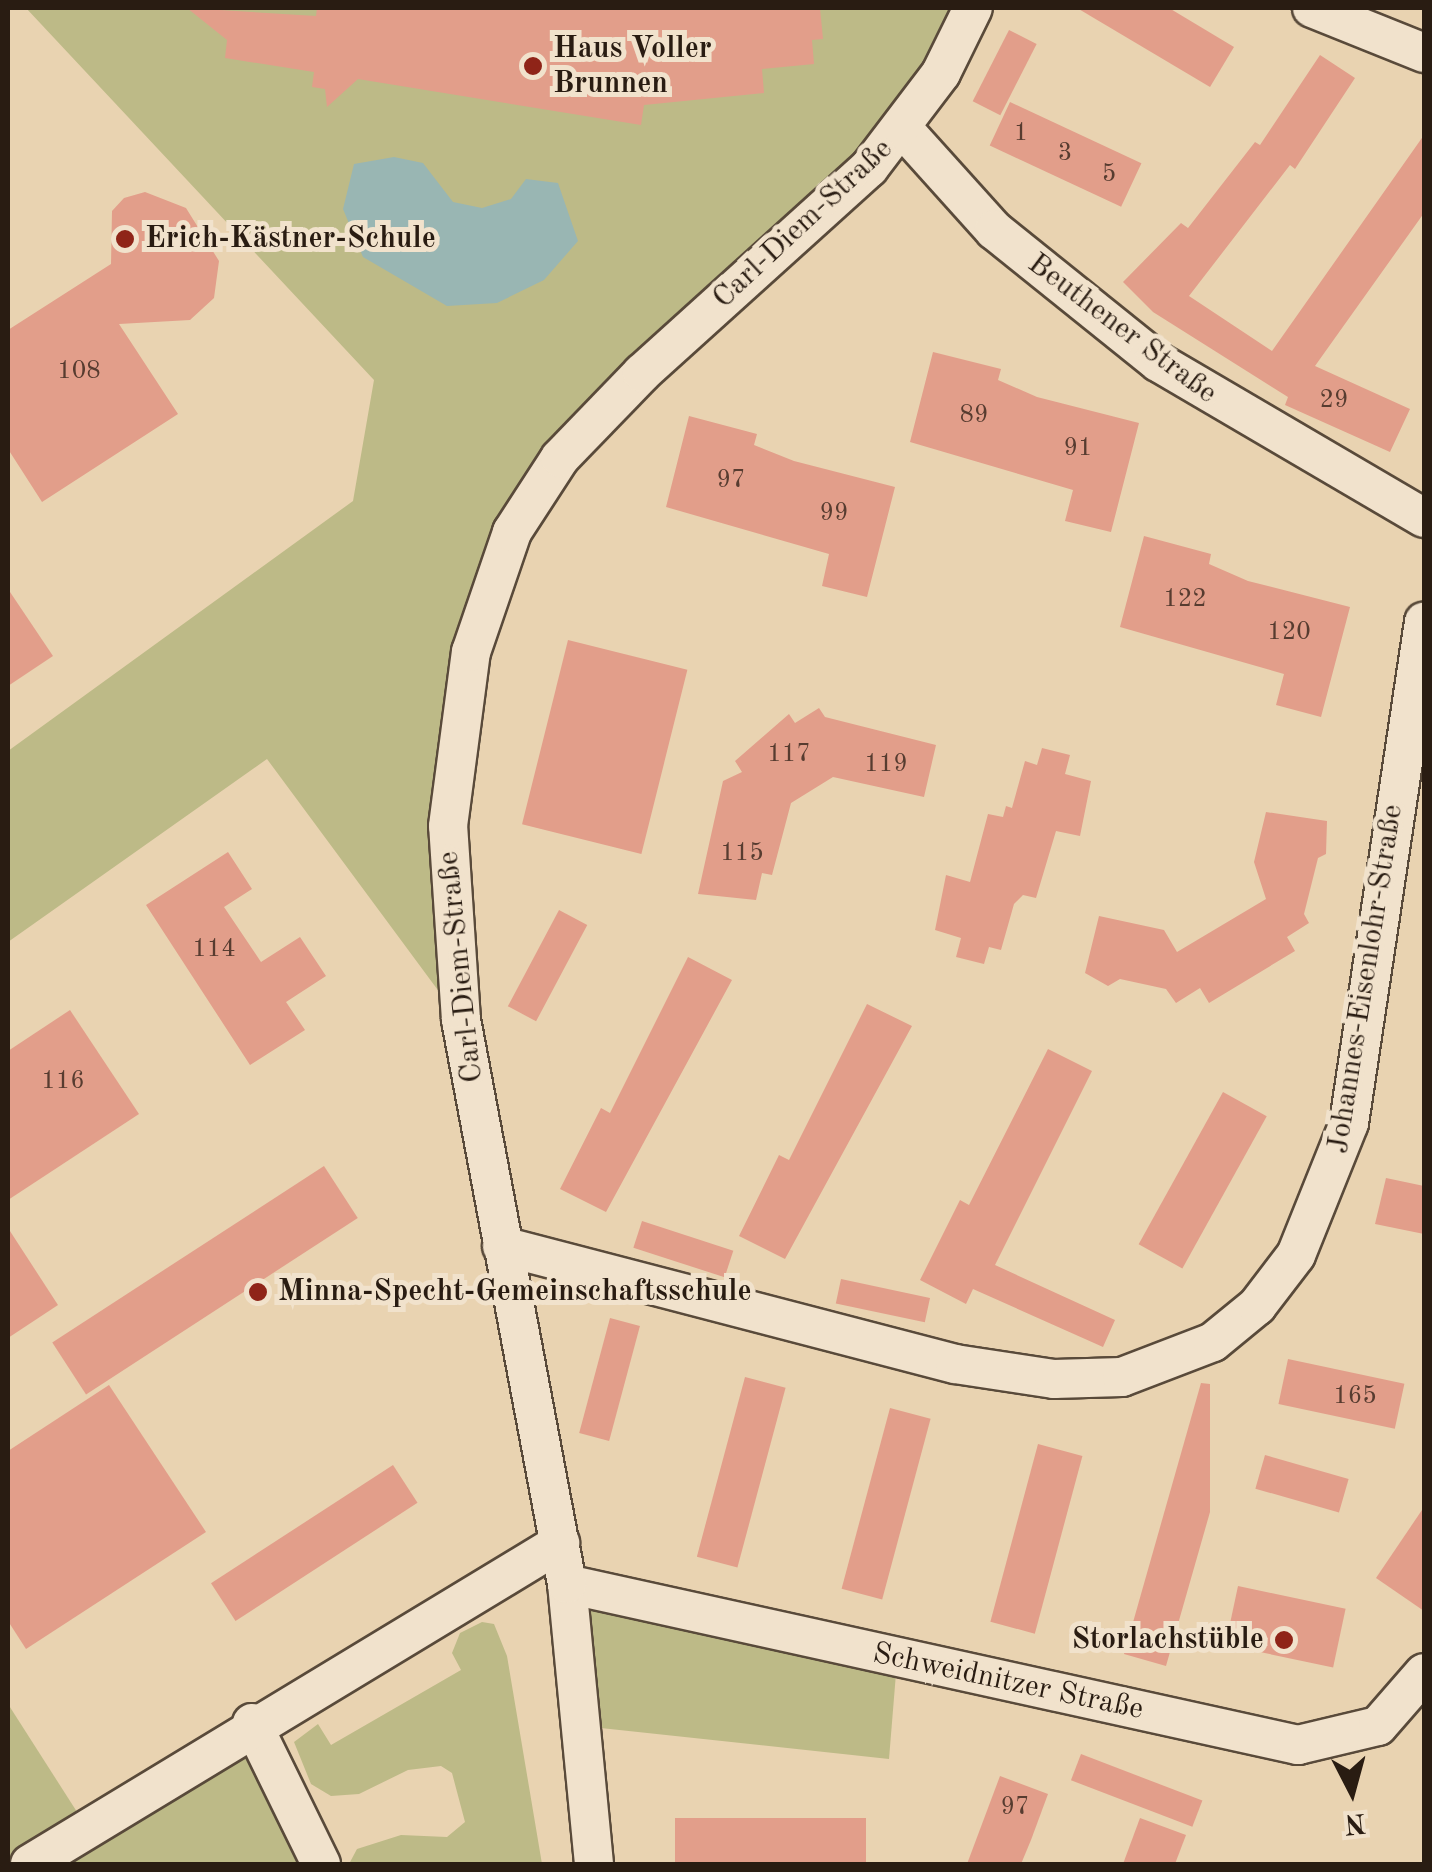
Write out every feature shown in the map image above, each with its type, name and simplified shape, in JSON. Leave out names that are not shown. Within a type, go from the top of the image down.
[{"type":"street","name":"Carl-Diem-Straße","points":[[594,1864],[568,1584],[461,1020],[447,882],[461,715],[490,587],[522,516],[582,432],[904,130],[973,8]]},
{"type":"street","points":[[1312,8],[1424,53]]},
{"type":"street","name":"Beuthener Straße","points":[[904,130],[994,230],[1158,362],[1424,518]]},
{"type":"street","name":"Johannes-Eisenlohr-Straße","points":[[502,1246],[955,1364],[1054,1379],[1122,1376],[1213,1342],[1257,1306],[1296,1255],[1349,1123],[1424,622]]},
{"type":"street","points":[[30,1864],[252,1723],[560,1543]]},
{"type":"street","name":"Schweidnitzer Straße","points":[[568,1584],[1298,1744],[1378,1726],[1424,1673]]},
{"type":"street","points":[[252,1723],[320,1864]]},
{"type":"shaded area","points":[[26,8],[972,8],[941,73],[582,432],[471,652],[460,1020],[267,759],[8,942],[8,751],[353,501],[374,380]]},
{"type":"shaded area","points":[[569,1591],[897,1661],[889,1759],[582,1726]]},
{"type":"shaded area","points":[[482,1622],[494,1624],[507,1656],[542,1864],[349,1864],[357,1849],[401,1835],[447,1837],[465,1822],[452,1773],[441,1766],[408,1770],[359,1794],[331,1796],[311,1784],[294,1742],[318,1724],[331,1745],[461,1670],[452,1653],[460,1633]]},
{"type":"shaded area","points":[[8,1704],[86,1826],[25,1864],[8,1864]]},
{"type":"shaded area","points":[[252,1726],[319,1864],[34,1864]]},
{"type":"water","points":[[394,157],[423,163],[453,202],[482,208],[511,199],[526,179],[558,183],[578,241],[544,280],[497,303],[447,306],[363,257],[343,209],[354,164]]},
{"type":"building","name":"Haus Voller Brunnen","points":[[187,8],[316,16],[317,8],[820,8],[823,39],[812,40],[814,64],[762,69],[764,93],[644,105],[641,125],[358,79],[327,107],[325,89],[312,87],[314,72],[225,58],[227,40]]},
{"type":"building","points":[[1077,8],[1169,8],[1234,47],[1210,87]]},
{"type":"building","points":[[1009,30],[1037,44],[1000,115],[973,101]]},
{"type":"building","points":[[1320,55],[1355,78],[1295,169],[1290,165],[1189,296],[1272,351],[1424,135],[1424,213],[1315,366],[1410,409],[1390,452],[1285,405],[1288,397],[1153,312],[1123,282],[1181,223],[1188,228],[1255,142],[1260,145]]},
{"type":"building","points":[[1010,102],[1141,163],[1121,207],[990,146]]},
{"type":"building","points":[[145,192],[186,208],[219,261],[214,298],[190,320],[119,324],[178,414],[42,502],[8,449],[8,330],[111,264],[112,211],[124,198]]},
{"type":"building","points":[[933,352],[1001,369],[998,380],[1037,397],[1139,423],[1111,532],[1065,521],[1073,490],[910,442]]},
{"type":"building","points":[[689,416],[757,434],[754,445],[794,461],[895,487],[867,597],[822,586],[829,554],[666,507]]},
{"type":"building","points":[[1144,536],[1211,554],[1209,564],[1248,581],[1350,607],[1321,717],[1276,705],[1284,674],[1120,627]]},
{"type":"building","points":[[8,589],[53,656],[8,686]]},
{"type":"building","points":[[568,640],[687,670],[641,854],[522,824]]},
{"type":"building","points":[[819,708],[825,717],[936,745],[924,797],[833,777],[791,803],[772,875],[762,873],[756,900],[698,894],[723,781],[742,772],[735,761],[789,714],[795,723]]},
{"type":"building","points":[[1042,748],[1070,755],[1065,774],[1091,781],[1080,836],[1056,831],[1036,898],[1023,895],[1014,904],[1001,950],[989,947],[984,964],[956,957],[961,938],[935,930],[946,875],[970,882],[988,814],[1003,817],[1006,806],[1012,808],[1025,761],[1037,765]]},
{"type":"building","points":[[1266,812],[1327,821],[1326,854],[1318,858],[1304,914],[1309,923],[1287,937],[1295,951],[1209,1003],[1200,988],[1176,1003],[1166,989],[1120,979],[1108,986],[1085,973],[1099,916],[1164,930],[1177,952],[1266,899],[1254,862]]},
{"type":"building","points":[[228,852],[252,889],[224,907],[261,962],[300,937],[326,976],[286,1002],[305,1030],[250,1065],[146,905]]},
{"type":"building","points":[[559,910],[587,925],[536,1021],[508,1006]]},
{"type":"building","points":[[688,957],[732,980],[606,1212],[560,1189],[601,1108],[610,1113]]},
{"type":"building","points":[[867,1004],[912,1026],[785,1259],[739,1236],[779,1155],[789,1160]]},
{"type":"building","points":[[70,1010],[139,1114],[8,1200],[8,1051]]},
{"type":"building","points":[[1048,1049],[1092,1071],[995,1265],[1115,1320],[1103,1347],[973,1289],[966,1304],[920,1280],[960,1200],[969,1205]]},
{"type":"building","points":[[1223,1092],[1267,1116],[1182,1268],[1139,1244]]},
{"type":"building","points":[[324,1166],[358,1218],[86,1394],[52,1342]]},
{"type":"building","points":[[1386,1178],[1424,1186],[1424,1234],[1375,1224]]},
{"type":"building","points":[[642,1221],[733,1251],[725,1277],[633,1248]]},
{"type":"building","points":[[8,1228],[58,1305],[8,1338]]},
{"type":"building","points":[[841,1279],[930,1298],[925,1322],[836,1303]]},
{"type":"building","points":[[610,1318],[640,1326],[609,1441],[579,1433]]},
{"type":"building","points":[[1288,1359],[1404,1384],[1395,1429],[1278,1404]]},
{"type":"building","points":[[745,1377],[786,1388],[737,1568],[697,1557]]},
{"type":"building","points":[[1201,1383],[1210,1384],[1210,1512],[1166,1666],[1124,1654]]},
{"type":"building","points":[[109,1385],[206,1532],[26,1649],[8,1621],[8,1451]]},
{"type":"building","points":[[890,1408],[931,1419],[882,1599],[842,1589]]},
{"type":"building","points":[[1038,1444],[1082,1456],[1035,1634],[990,1622]]},
{"type":"building","points":[[1265,1455],[1349,1479],[1339,1513],[1255,1489]]},
{"type":"building","points":[[393,1465],[418,1503],[236,1621],[211,1583]]},
{"type":"building","points":[[1424,1507],[1424,1611],[1376,1578]]},
{"type":"building","points":[[1238,1586],[1346,1609],[1333,1668],[1226,1645]]},
{"type":"building","points":[[1081,1754],[1202,1801],[1192,1827],[1071,1780]]},
{"type":"building","points":[[1000,1776],[1048,1794],[1031,1840],[1021,1864],[967,1864]]},
{"type":"building","points":[[675,1818],[866,1818],[866,1864],[675,1864]]},
{"type":"building","points":[[1140,1818],[1186,1835],[1175,1864],[1123,1864]]},
{"type":"place","name":"Haus Voller Brunnen","points":[[533,66]]},
{"type":"place","name":"Erich-Kästner-Schule","points":[[125,239]]},
{"type":"place","name":"Minna-Specht-Gemeinschaftsschule","points":[[258,1292]]},
{"type":"place","name":"Storlachstüble","points":[[1284,1640]]}]
